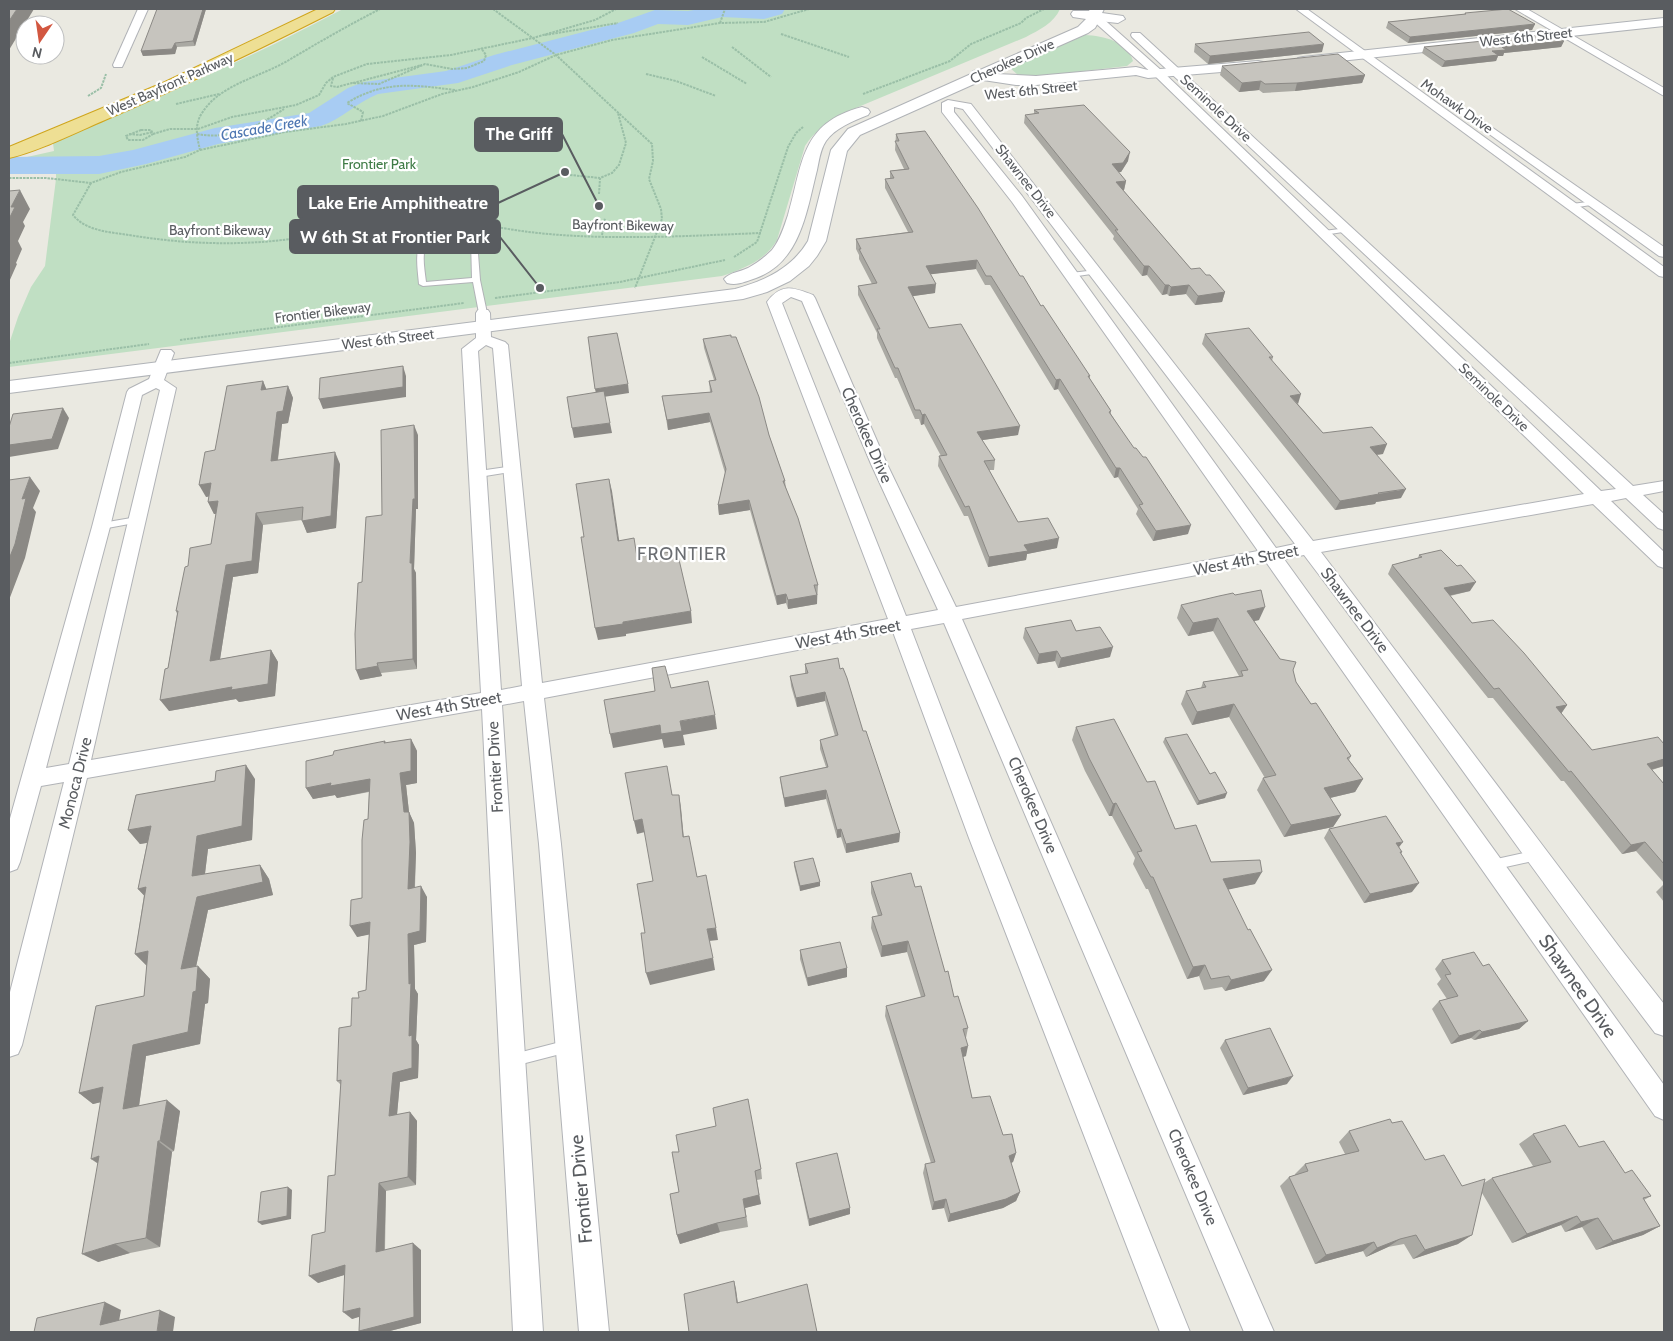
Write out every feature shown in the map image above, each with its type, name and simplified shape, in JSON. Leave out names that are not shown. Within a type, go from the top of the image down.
[{"type":"highway","name":"West Bayfront Parkway","points":[[9,153],[167,86],[328,9]]},
{"type":"main road","name":"Cherokee Drive","points":[[771,279],[780,253],[789,239],[812,155],[819,140],[833,126],[913,90],[956,65],[1061,27],[1078,11]]},
{"type":"main road","points":[[1078,11],[1099,11]]},
{"type":"main road","name":"Cherokee Drive","points":[[771,279],[806,259],[817,241],[837,156],[848,138],[873,122],[941,99],[981,75],[1083,30],[1090,25],[1099,11]]},
{"type":"main road","name":"West 6th Street","points":[[956,65],[981,75],[1020,82],[1136,70],[1153,73],[1178,72],[1281,63],[1664,22]]},
{"type":"main road","name":"West 6th Street","points":[[999,94],[1143,78],[1153,73]]},
{"type":"main road","name":"West 6th Street","points":[[913,90],[941,99],[982,95]]},
{"type":"main road","name":"West 6th Street","points":[[482,320],[637,286],[771,279]]},
{"type":"main road","name":"West 6th Street","points":[[9,376],[482,320],[736,295],[771,279]]},
{"type":"main road","name":"West 6th Street","points":[[9,387],[163,358]]},
{"type":"street","points":[[118,65],[143,9]]},
{"type":"street","name":"Mohawk Drive","points":[[1301,9],[1664,273]]},
{"type":"street","points":[[1319,9],[1397,64]]},
{"type":"street","points":[[1520,9],[1664,93]]},
{"type":"street","name":"Seminole Drive","points":[[1099,11],[1118,19],[1178,72],[1664,524]]},
{"type":"street","name":"Seminole Drive","points":[[1099,11],[1153,73],[1324,233],[1664,562]]},
{"type":"street","name":"Shawnee Drive","points":[[941,99],[967,106],[1309,548],[1538,854],[1611,956],[1664,1024]]},
{"type":"street","name":"Shawnee Drive","points":[[941,99],[948,112],[1017,199],[1664,1107]]},
{"type":"street","name":"Mohawk Drive","points":[[1453,103],[1664,253]]},
{"type":"street","name":"Cherokee Drive","points":[[771,279],[808,298],[879,464],[950,615],[1259,1332]]},
{"type":"street","name":"Cherokee Drive","points":[[771,279],[774,302],[900,625],[977,830],[1019,931],[1030,964],[1174,1332]]},
{"type":"street","name":"Frontier Drive","points":[[482,320],[500,345],[533,692],[550,844],[594,1332]]},
{"type":"street","name":"Frontier Drive","points":[[482,320],[470,349],[479,474],[528,1332]]},
{"type":"street","points":[[9,862],[102,526],[135,392],[163,358]]},
{"type":"street","name":"Monoca Drive","points":[[9,1045],[78,771],[168,388],[163,358]]},
{"type":"street","name":"West 4th Street","points":[[31,779],[533,692],[1309,548],[1664,486]]},
{"type":"lane","points":[[1572,206],[1595,203]]},
{"type":"lane","points":[[476,280],[423,284],[421,248],[425,240],[444,230],[458,229],[467,232],[474,240],[476,280],[482,320]]},
{"type":"lane","points":[[1324,233],[1347,230]]},
{"type":"lane","points":[[1071,275],[1096,272]]},
{"type":"lane","points":[[479,474],[513,469]]},
{"type":"lane","points":[[102,526],[137,520]]},
{"type":"lane","points":[[1492,866],[1538,854]]},
{"type":"lane","points":[[511,1060],[569,1046]]},
{"type":"path","points":[[170,106],[219,94],[289,60],[305,49],[380,9]]},
{"type":"path","points":[[493,9],[556,55],[652,144],[653,161],[649,179],[662,209],[662,220],[637,286]]},
{"type":"path","points":[[128,134],[140,135],[170,128],[198,129],[232,117],[284,109],[318,95],[326,83],[334,77],[367,64],[451,55],[533,38],[595,20],[616,9]]},
{"type":"path","points":[[720,23],[725,9]]},
{"type":"path","points":[[9,178],[62,179],[91,183],[121,172],[185,157],[200,149],[285,132],[383,116],[442,94],[519,72],[556,55],[612,40],[720,23],[764,22],[809,9]]},
{"type":"path","points":[[839,9],[871,9]]},
{"type":"path","points":[[956,65],[971,44],[1021,23],[1026,18],[1044,9]]},
{"type":"path","points":[[540,36],[618,23]]},
{"type":"path","points":[[781,34],[849,57]]},
{"type":"path","points":[[732,47],[771,77]]},
{"type":"path","points":[[334,77],[331,86],[333,87],[425,64],[452,69],[467,68],[484,62],[486,55],[481,48]]},
{"type":"path","points":[[702,57],[748,84]]},
{"type":"path","points":[[352,83],[386,82],[425,64]]},
{"type":"path","points":[[88,96],[105,85],[106,71]]},
{"type":"path","points":[[646,74],[716,96]]},
{"type":"path","points":[[361,121],[363,112],[346,103],[371,89],[406,85],[459,90]]},
{"type":"path","points":[[200,149],[197,122],[202,112],[219,94]]},
{"type":"path","points":[[197,135],[209,137],[254,128],[284,109]]},
{"type":"path","points":[[570,175],[600,178],[612,173],[619,166],[626,144],[618,112]]},
{"type":"path","points":[[128,134],[142,130],[153,133]]},
{"type":"path","points":[[140,135],[142,130]]},
{"type":"path","points":[[128,134],[126,136],[128,140],[143,140],[153,133]]},
{"type":"path","points":[[140,135],[143,140]]},
{"type":"path","points":[[599,194],[600,178]]},
{"type":"path","name":"Bayfront Bikeway","points":[[91,183],[73,215],[76,221],[110,232],[145,238],[184,242],[258,242],[386,224],[424,225]]},
{"type":"path","points":[[602,235],[605,218]]},
{"type":"path","name":"Bayfront Bikeway","points":[[475,224],[529,232],[573,235],[657,234],[679,236],[761,233]]},
{"type":"path","name":"Frontier Bikeway","points":[[9,363],[163,358],[398,313],[482,320],[637,286]]},
{"type":"green space","name":"Frontier Park","points":[[343,9],[1060,9],[1050,22],[1026,37],[839,115],[824,125],[805,146],[777,240],[767,253],[753,263],[722,276],[9,367],[9,344],[18,317],[31,287],[45,266],[56,174],[9,174],[9,161],[54,151],[53,143],[236,62]]},
{"type":"green space","points":[[1085,35],[1107,38],[1120,44],[1130,54],[1133,61],[1127,66],[1034,77],[1018,75],[1009,67]]},
{"type":"building","points":[[9,9],[17,9],[9,21]]},
{"type":"building","points":[[157,9],[203,9],[193,41],[175,43],[172,49],[141,51]]},
{"type":"building","points":[[1508,9],[1535,24],[1410,37],[1388,22],[1465,13]]},
{"type":"building","points":[[1309,32],[1324,44],[1210,56],[1195,44]]},
{"type":"building","points":[[1552,34],[1564,41],[1502,47],[1506,50],[1492,51],[1498,55],[1445,61],[1424,47]]},
{"type":"building","points":[[1338,54],[1365,75],[1297,83],[1265,84],[1261,81],[1242,83],[1222,66]]},
{"type":"building","points":[[1084,105],[1130,152],[1123,163],[1112,164],[1126,181],[1116,182],[1191,269],[1200,268],[1206,275],[1210,275],[1225,292],[1198,296],[1189,285],[1171,287],[1165,285],[1149,266],[1144,266],[1115,230],[1118,230],[1025,115],[1039,113],[1034,110]]},
{"type":"building","points":[[925,131],[978,208],[1020,276],[1023,276],[1041,306],[1043,305],[1090,376],[1088,376],[1111,411],[1109,412],[1134,448],[1143,457],[1146,457],[1191,525],[1156,531],[1139,505],[1143,504],[1120,468],[1116,468],[1060,379],[1056,380],[991,276],[986,276],[977,260],[926,266],[936,284],[908,287],[929,328],[961,324],[1020,426],[977,432],[995,460],[984,461],[1018,522],[1048,518],[1059,538],[1024,545],[1028,551],[989,557],[969,506],[965,507],[939,456],[947,455],[925,414],[922,415],[920,410],[915,410],[898,368],[895,368],[877,329],[880,329],[858,286],[877,283],[859,249],[861,249],[856,239],[913,232],[885,179],[894,178],[890,171],[909,169],[895,141],[899,141],[896,134]]},
{"type":"building","points":[[20,190],[11,207],[15,207],[9,219],[9,191]]},
{"type":"building","points":[[1249,328],[1273,357],[1269,357],[1301,394],[1290,396],[1323,433],[1372,427],[1387,444],[1370,447],[1406,489],[1340,501],[1205,334]]},
{"type":"building","points":[[617,333],[628,384],[595,389],[588,337]]},
{"type":"building","points":[[731,335],[731,337],[736,337],[759,397],[769,435],[785,481],[783,481],[798,518],[818,585],[814,585],[817,595],[788,600],[786,594],[776,596],[749,500],[718,505],[726,469],[709,413],[667,420],[662,396],[712,392],[709,381],[716,380],[703,339]]},
{"type":"building","points":[[403,366],[403,387],[319,399],[320,378]]},
{"type":"building","points":[[263,381],[261,390],[288,386],[283,411],[277,412],[271,461],[335,452],[331,516],[302,521],[303,507],[256,513],[252,561],[226,565],[210,661],[271,650],[268,684],[231,690],[232,687],[160,700],[165,669],[168,668],[178,611],[176,611],[185,567],[188,566],[190,548],[211,544],[218,501],[208,502],[211,483],[199,485],[205,452],[215,450],[227,386]]},
{"type":"building","points":[[604,391],[610,423],[572,428],[567,397]]},
{"type":"building","points":[[63,408],[52,439],[9,445],[9,427],[13,414]]},
{"type":"building","points":[[414,425],[415,499],[413,499],[410,563],[412,563],[413,659],[377,663],[378,666],[356,670],[355,634],[358,583],[362,582],[366,517],[382,515],[381,430]]},
{"type":"building","points":[[30,477],[22,499],[26,498],[15,544],[9,559],[9,480]]},
{"type":"building","points":[[609,479],[618,541],[634,538],[637,557],[677,551],[691,611],[595,628],[581,537],[584,537],[576,484]]},
{"type":"building","points":[[1441,550],[1457,566],[1461,565],[1476,582],[1444,588],[1472,623],[1493,620],[1524,653],[1567,705],[1556,707],[1592,750],[1658,737],[1664,744],[1664,759],[1647,764],[1664,784],[1664,864],[1645,842],[1631,845],[1571,771],[1569,772],[1499,688],[1494,689],[1392,565],[1422,557],[1419,555]]},
{"type":"building","points":[[1261,590],[1265,607],[1247,611],[1280,659],[1296,662],[1293,670],[1296,682],[1311,704],[1316,703],[1351,756],[1347,758],[1363,779],[1324,788],[1341,815],[1291,825],[1263,778],[1276,775],[1234,704],[1197,712],[1186,691],[1206,687],[1203,682],[1243,676],[1241,671],[1248,670],[1218,618],[1193,623],[1181,605],[1233,593],[1235,595]]},
{"type":"building","points":[[1071,620],[1076,631],[1100,627],[1113,647],[1061,658],[1057,651],[1039,654],[1025,628]]},
{"type":"building","points":[[838,658],[840,669],[843,668],[847,678],[863,731],[866,731],[900,833],[846,844],[841,829],[837,830],[826,790],[784,798],[780,777],[828,767],[820,740],[838,735],[825,692],[796,698],[790,676],[808,673],[805,664]]},
{"type":"building","points":[[665,666],[671,688],[708,681],[715,715],[680,721],[682,731],[661,734],[660,725],[610,734],[604,700],[655,691],[652,668]]},
{"type":"building","points":[[1114,719],[1147,782],[1155,781],[1175,829],[1196,825],[1211,862],[1260,860],[1262,872],[1223,879],[1248,930],[1250,929],[1272,970],[1231,980],[1229,976],[1211,979],[1205,965],[1193,967],[1153,877],[1151,877],[1137,852],[1142,851],[1116,803],[1113,804],[1089,758],[1076,727]]},
{"type":"building","points":[[1187,734],[1210,774],[1215,772],[1227,793],[1199,801],[1165,738]]},
{"type":"building","points":[[411,739],[411,771],[400,773],[404,812],[409,812],[408,889],[421,886],[420,931],[408,934],[409,984],[411,983],[409,1036],[412,1035],[412,1068],[393,1073],[389,1116],[410,1112],[408,1177],[379,1183],[376,1252],[413,1243],[414,1317],[359,1331],[360,1308],[343,1312],[345,1265],[309,1276],[312,1235],[325,1232],[328,1176],[335,1175],[341,1080],[337,1081],[339,1028],[351,1026],[352,998],[359,998],[358,992],[366,990],[370,922],[350,926],[351,900],[362,898],[362,840],[364,820],[368,819],[370,779],[306,788],[306,761],[333,755],[334,751],[385,741],[384,743]]},
{"type":"building","points":[[246,765],[242,826],[197,836],[192,876],[260,865],[263,882],[197,897],[181,969],[198,966],[196,991],[193,992],[188,1032],[133,1045],[123,1109],[167,1100],[160,1141],[158,1141],[146,1238],[115,1244],[82,1254],[99,1156],[91,1159],[103,1087],[79,1093],[96,1006],[144,996],[148,951],[135,954],[146,887],[138,889],[151,826],[128,830],[136,795],[215,781],[216,771]]},
{"type":"building","points":[[667,766],[672,795],[679,795],[683,837],[689,836],[697,877],[706,875],[716,928],[707,929],[713,958],[646,973],[641,933],[645,933],[637,884],[653,881],[642,819],[634,821],[625,773]]},
{"type":"building","points":[[1386,816],[1403,842],[1396,843],[1419,883],[1370,894],[1329,829]]},
{"type":"building","points":[[813,858],[820,882],[800,886],[794,862]]},
{"type":"building","points":[[911,873],[915,887],[921,886],[945,972],[948,971],[954,997],[958,996],[968,1028],[963,1029],[968,1046],[961,1048],[972,1098],[990,1096],[1003,1135],[1012,1134],[1016,1153],[1009,1156],[1020,1192],[1006,1199],[950,1214],[946,1199],[934,1202],[925,1164],[935,1162],[886,1006],[925,996],[908,941],[882,946],[872,917],[882,915],[871,882]]},
{"type":"building","points":[[840,942],[847,968],[807,978],[800,950]]},
{"type":"building","points":[[1474,952],[1483,966],[1489,964],[1528,1021],[1459,1036],[1439,1001],[1458,996],[1445,975],[1451,974],[1442,960]]},
{"type":"building","points":[[1270,1028],[1293,1076],[1248,1088],[1225,1040]]},
{"type":"building","points":[[748,1099],[761,1169],[755,1171],[759,1195],[743,1199],[746,1217],[717,1223],[677,1235],[670,1194],[679,1192],[672,1152],[679,1152],[676,1135],[716,1126],[713,1108]]},
{"type":"building","points":[[1390,1119],[1392,1123],[1402,1121],[1425,1160],[1444,1155],[1462,1186],[1485,1179],[1472,1235],[1425,1250],[1416,1235],[1377,1248],[1374,1242],[1326,1255],[1289,1177],[1308,1171],[1305,1164],[1359,1151],[1349,1131]]},
{"type":"building","points":[[1565,1125],[1579,1147],[1604,1141],[1625,1173],[1632,1170],[1651,1196],[1643,1198],[1660,1226],[1613,1241],[1598,1218],[1581,1222],[1577,1216],[1527,1234],[1492,1178],[1551,1162],[1533,1134]]},
{"type":"building","points":[[837,1153],[850,1208],[809,1219],[796,1163]]},
{"type":"building","points":[[288,1187],[287,1216],[258,1222],[261,1192]]},
{"type":"building","points":[[734,1281],[737,1303],[807,1284],[817,1332],[689,1332],[684,1294]]},
{"type":"building","points":[[105,1302],[100,1325],[160,1310],[157,1332],[34,1332],[37,1318]]},
{"type":"waterway","name":"Cascade Creek","points":[[9,166],[99,165],[136,158],[215,136],[312,120],[322,117],[357,93],[373,87],[449,78],[503,60],[626,28],[655,17],[688,18],[721,10],[764,12],[774,9]]},
{"type":"place","name":"Lake Erie Amphitheatre","points":[[565,172]]},
{"type":"place","name":"The Griff","points":[[599,206]]},
{"type":"place","name":"W 6th St at Frontier Park","points":[[540,288]]},
{"type":"district","name":"FRONTIER","points":[[682,554]]}]
